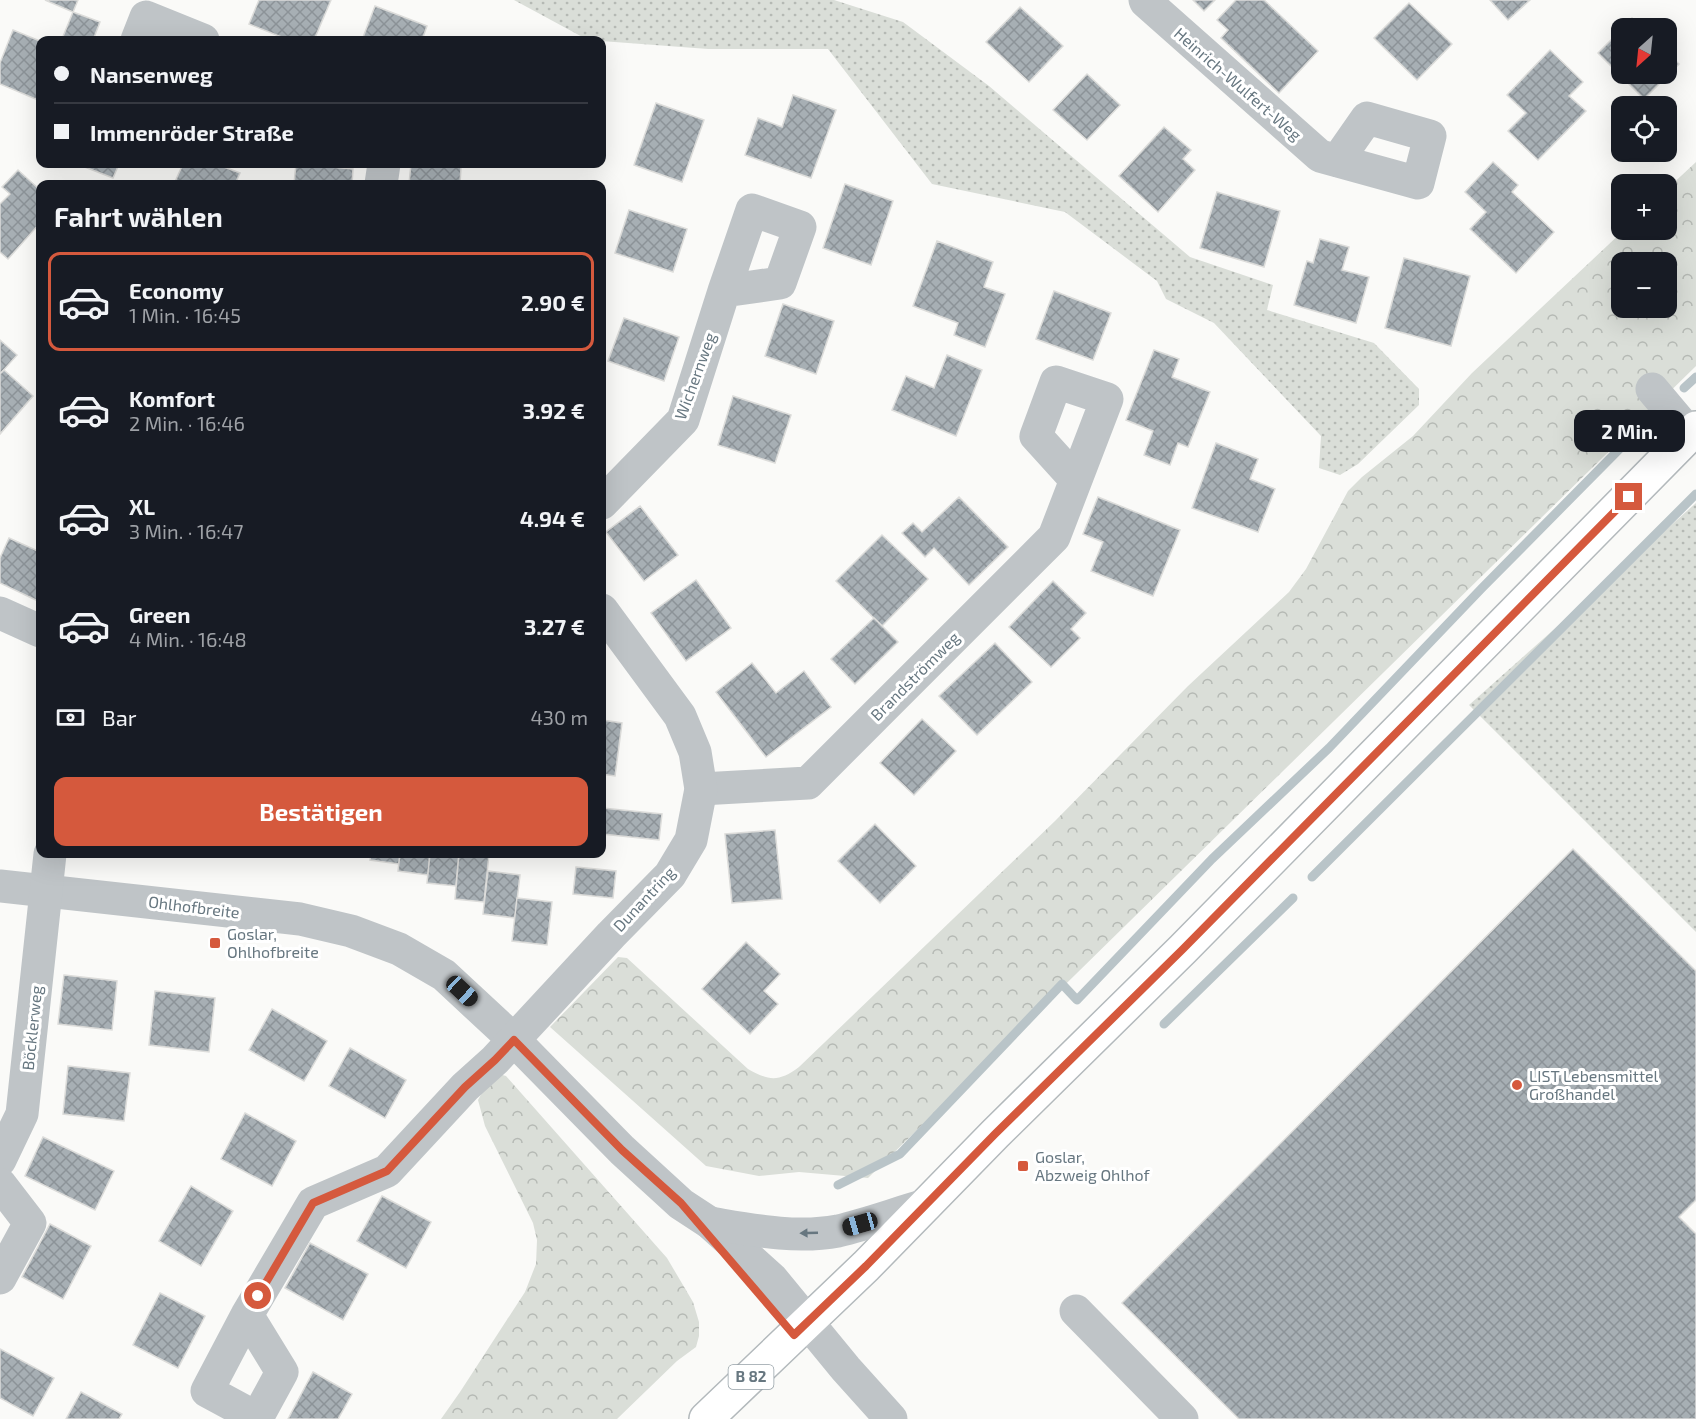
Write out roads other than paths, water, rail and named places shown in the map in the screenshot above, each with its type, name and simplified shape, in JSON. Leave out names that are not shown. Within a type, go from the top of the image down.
[{"type":"main road","name":"B 82","points":[[706,1419],[801,1329],[1200,932],[1693,431]]},
{"type":"street","name":"Heinrich-Wulfert-Weg","points":[[1145,0],[1320,156],[1337,161]]},
{"type":"street","points":[[138,36],[146,17],[193,36]]},
{"type":"street","name":"Wichernweg","points":[[606,498],[683,420],[724,291]]},
{"type":"street","points":[[1652,389],[1693,431]]},
{"type":"street","name":"Brandströmweg","points":[[701,789],[808,783],[1054,537],[1076,479]]},
{"type":"street","points":[[0,614],[36,629]]},
{"type":"street","name":"Dunantring","points":[[247,1315],[313,1203],[387,1171],[670,875],[691,840],[701,789],[695,752],[680,716],[606,615]]},
{"type":"street","points":[[46,890],[50,858]]},
{"type":"street","name":"Ohlhofbreite","points":[[0,886],[300,919],[351,931],[399,949],[444,975],[514,1040],[622,1150],[681,1203],[801,1329]]},
{"type":"street","name":"Böcklerweg","points":[[0,1160],[22,1114],[46,890]]},
{"type":"street","points":[[0,1184],[30,1223],[0,1278]]},
{"type":"street","name":"Ohlhofbreite","points":[[681,1203],[710,1223],[772,1279],[801,1329]]},
{"type":"street","name":"Ohlhofbreite","points":[[710,1223],[777,1234],[815,1234],[838,1231],[926,1205]]},
{"type":"street","points":[[1076,1311],[1182,1419]]},
{"type":"street","points":[[801,1329],[834,1380],[877,1419]]},
{"type":"street","points":[[801,1329],[846,1369],[891,1419]]},
{"type":"waterway","points":[[1684,388],[1696,377]]},
{"type":"waterway","points":[[838,1185],[900,1154],[1062,984],[1077,1000],[1212,859],[1329,748],[1482,588],[1657,411]]},
{"type":"waterway","points":[[1312,877],[1696,494]]},
{"type":"waterway","points":[[1164,1024],[1293,898]]},
{"type":"place","name":"Goslar, Ohlhofbreite","points":[[215,943]]},
{"type":"place","name":"LIST Lebensmittel Großhandel","points":[[1517,1085]]},
{"type":"place","name":"Goslar, Abzweig Ohlhof","points":[[1023,1166]]}]
